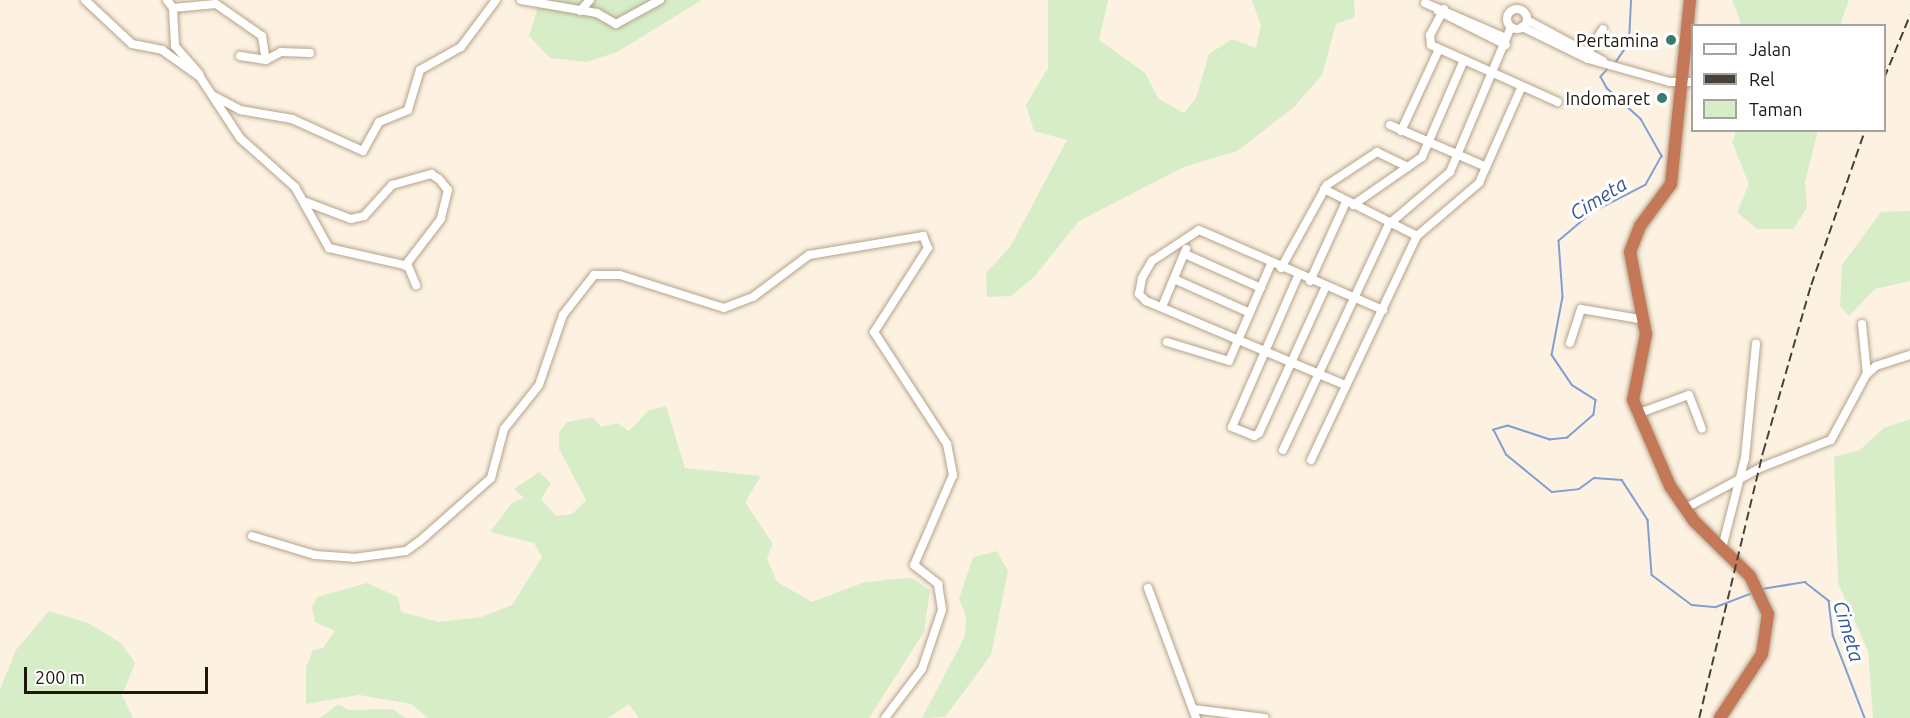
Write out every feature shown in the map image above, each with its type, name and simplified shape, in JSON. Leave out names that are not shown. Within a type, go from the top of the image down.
[{"type":"highway","points":[[1690,0],[1686,82],[1669,191],[1640,226],[1630,252],[1631,278],[1645,320],[1644,345],[1633,385],[1637,414],[1684,509],[1750,576],[1762,599],[1768,640],[1720,718]]},
{"type":"street","points":[[86,0],[132,44],[162,50],[200,78]]},
{"type":"street","points":[[167,0],[173,8],[175,46],[213,96],[240,138],[306,202],[329,248],[405,266],[413,270],[416,285]]},
{"type":"street","points":[[213,96],[240,110],[292,119],[363,152],[379,122],[408,110],[420,70],[460,47],[496,0]]},
{"type":"street","points":[[521,0],[580,11],[620,24],[660,0]]},
{"type":"street","points":[[580,11],[590,0]]},
{"type":"street","points":[[1425,3],[1505,42]]},
{"type":"street","points":[[173,8],[216,4],[262,36],[266,60]]},
{"type":"street","points":[[1440,11],[1428,40],[1440,50],[1490,76],[1558,102]]},
{"type":"street","points":[[1283,450],[1317,372],[1389,224],[1444,180],[1505,42],[1518,26],[1620,67],[1686,82]]},
{"type":"street","points":[[1588,54],[1603,29]]},
{"type":"street","points":[[1401,131],[1440,50]]},
{"type":"street","points":[[240,56],[266,60],[281,52],[310,53]]},
{"type":"street","points":[[1310,281],[1350,203],[1408,167],[1428,143],[1463,61]]},
{"type":"street","points":[[1311,460],[1417,236],[1473,190],[1521,87]]},
{"type":"street","points":[[1390,125],[1486,166]]},
{"type":"street","points":[[1281,268],[1324,189],[1377,152],[1408,167]]},
{"type":"street","points":[[306,202],[351,219],[364,216],[392,185],[431,174],[439,179],[448,190],[441,219],[405,266]]},
{"type":"street","points":[[1324,189],[1389,224],[1417,236]]},
{"type":"street","points":[[1345,385],[1265,349],[1142,299],[1142,278],[1152,261],[1190,239],[1199,230],[1325,288],[1383,310]]},
{"type":"street","points":[[252,536],[315,555],[354,558],[406,551],[420,541],[491,478],[504,429],[539,385],[563,315],[594,275],[620,275],[724,308],[753,297],[809,255],[923,236],[928,248],[874,332],[947,444],[953,475],[914,565],[938,584],[942,610],[922,669],[885,718]]},
{"type":"street","points":[[1162,307],[1190,239]]},
{"type":"street","points":[[1185,254],[1261,288]]},
{"type":"street","points":[[1167,342],[1224,363],[1239,338],[1271,264]]},
{"type":"street","points":[[1298,276],[1231,423],[1254,436],[1325,288]]},
{"type":"street","points":[[1174,279],[1250,313]]},
{"type":"street","points":[[1570,343],[1581,309],[1645,320]]},
{"type":"street","points":[[1684,509],[1740,478],[1831,440],[1868,374],[1862,324]]},
{"type":"street","points":[[1722,548],[1740,478],[1756,344]]},
{"type":"street","points":[[1868,374],[1910,355]]},
{"type":"street","points":[[1637,414],[1689,395],[1702,429]]},
{"type":"street","points":[[1148,588],[1196,718]]},
{"type":"street","points":[[1193,709],[1264,718]]},
{"type":"green space","points":[[540,0],[702,0],[617,52],[587,62],[550,58],[529,36]]},
{"type":"green space","points":[[1048,0],[1108,0],[1099,40],[1145,73],[1159,99],[1184,113],[1196,98],[1209,54],[1232,39],[1256,48],[1261,26],[1252,0],[1354,0],[1355,17],[1336,24],[1322,75],[1293,108],[1237,151],[1184,167],[1079,221],[1034,277],[1011,296],[987,297],[986,273],[1010,247],[1067,140],[1034,131],[1026,105],[1048,68]]},
{"type":"green space","points":[[1732,0],[1849,0],[1840,24],[1741,24]]},
{"type":"green space","points":[[1736,132],[1818,132],[1805,182],[1807,208],[1793,229],[1757,229],[1737,212],[1749,184],[1732,142]]},
{"type":"green space","points":[[1910,211],[1910,281],[1875,289],[1849,316],[1840,306],[1842,265],[1881,212]]},
{"type":"green space","points":[[666,406],[685,468],[761,476],[745,502],[773,544],[767,558],[777,582],[812,602],[862,583],[893,579],[912,578],[930,590],[924,632],[869,718],[639,718],[629,704],[608,718],[428,718],[411,704],[359,695],[306,704],[306,667],[313,650],[323,648],[335,631],[315,622],[312,607],[317,597],[367,583],[398,597],[401,612],[439,622],[481,617],[512,605],[542,557],[534,543],[490,532],[512,503],[524,498],[514,489],[539,472],[551,483],[541,499],[556,516],[572,514],[586,500],[559,449],[559,433],[567,422],[593,417],[601,427],[617,423],[629,431],[649,410]]},
{"type":"green space","points":[[1910,419],[1910,718],[1873,718],[1868,651],[1838,583],[1834,457],[1860,450],[1884,428]]},
{"type":"green space","points":[[997,551],[1008,571],[991,655],[945,717],[922,718],[965,636],[966,616],[959,599],[973,557]]},
{"type":"green space","points":[[49,611],[88,623],[121,643],[135,663],[122,695],[133,718],[0,718],[0,689],[16,650]]},
{"type":"green space","points":[[338,704],[349,710],[392,709],[407,718],[320,718]]},
{"type":"waterway","name":"Cimeta","points":[[1615,63],[1629,43],[1631,0]]},
{"type":"waterway","name":"Cimeta","points":[[1609,68],[1601,77],[1607,88],[1641,119],[1662,156],[1646,185],[1592,213],[1559,241],[1563,297],[1552,355],[1572,385],[1596,400],[1594,415],[1568,438],[1550,440],[1508,426],[1494,430],[1507,455],[1552,492],[1579,489],[1594,478],[1622,480],[1648,520],[1652,575],[1692,605],[1716,607],[1752,593]]},
{"type":"waterway","name":"Cimeta","points":[[1762,589],[1805,582],[1829,601],[1833,635],[1865,718]]},
{"type":"railway","points":[[1886,73],[1910,15]]},
{"type":"railway","points":[[1699,718],[1763,452],[1811,285],[1864,132]]},
{"type":"place","name":"Pertamina","points":[[1671,40]]},
{"type":"place","name":"Indomaret","points":[[1662,98]]}]
